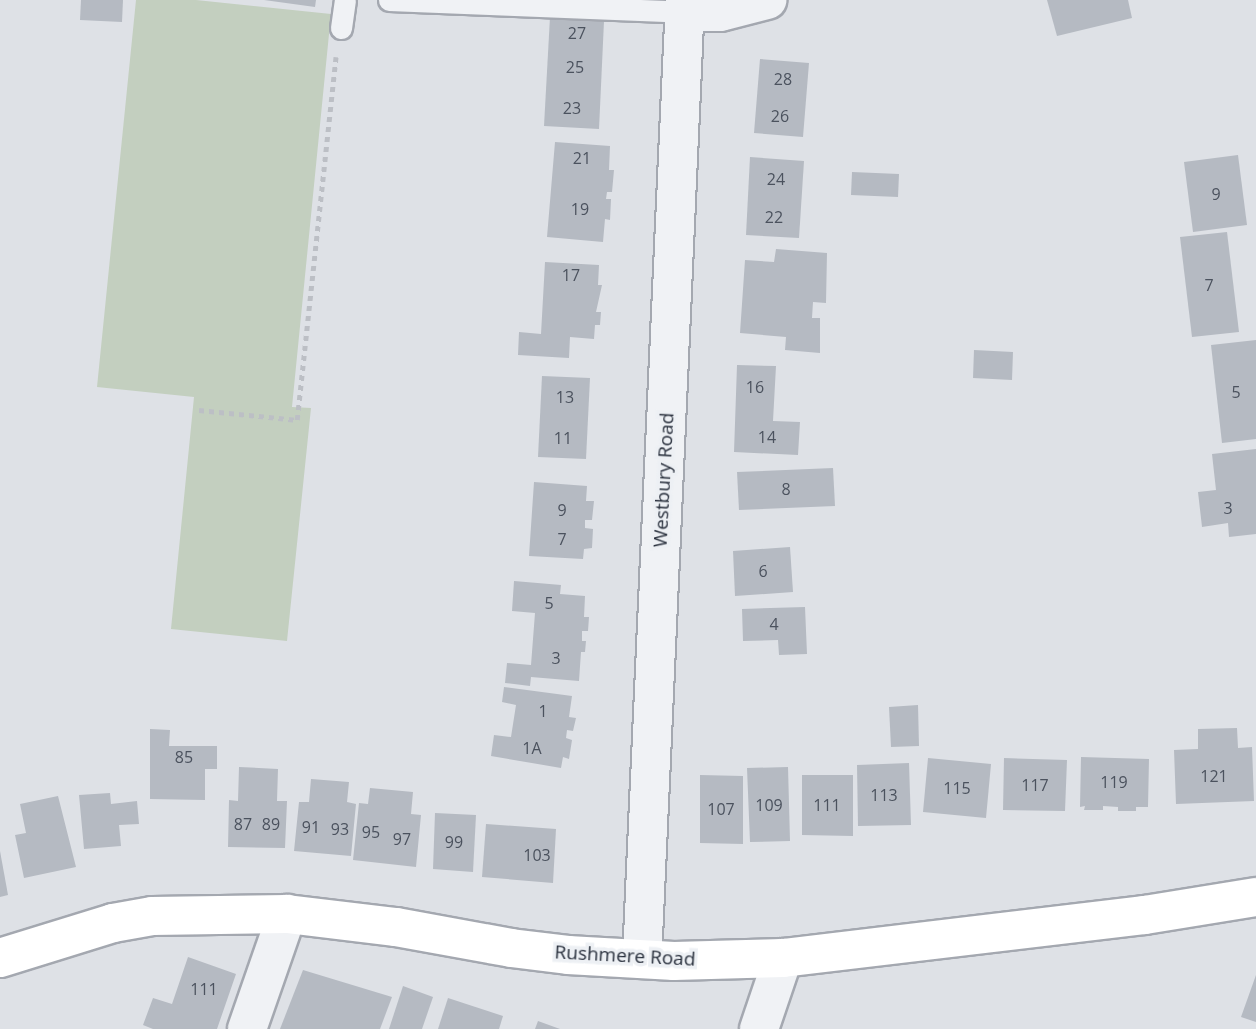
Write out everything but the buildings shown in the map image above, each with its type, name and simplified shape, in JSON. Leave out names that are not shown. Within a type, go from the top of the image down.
[{"type":"street","points":[[685,6],[720,12],[766,0]]},
{"type":"street","name":"Westbury Road","points":[[642,959],[685,6]]},
{"type":"street","name":"Rushmere Road","points":[[0,958],[113,923],[152,916],[287,914],[397,927],[511,948],[642,959],[783,958],[1144,915],[1256,897]]},
{"type":"street","points":[[247,1029],[287,914]]},
{"type":"street","points":[[759,1029],[783,958]]},
{"type":"lane","points":[[341,28],[345,0]]},
{"type":"lane","points":[[389,0],[685,6]]},
{"type":"path","points":[[199,410],[297,420],[341,28]]},
{"type":"green space","points":[[136,0],[196,0],[331,14],[292,407],[311,408],[287,641],[171,629],[194,397],[97,387]]}]
